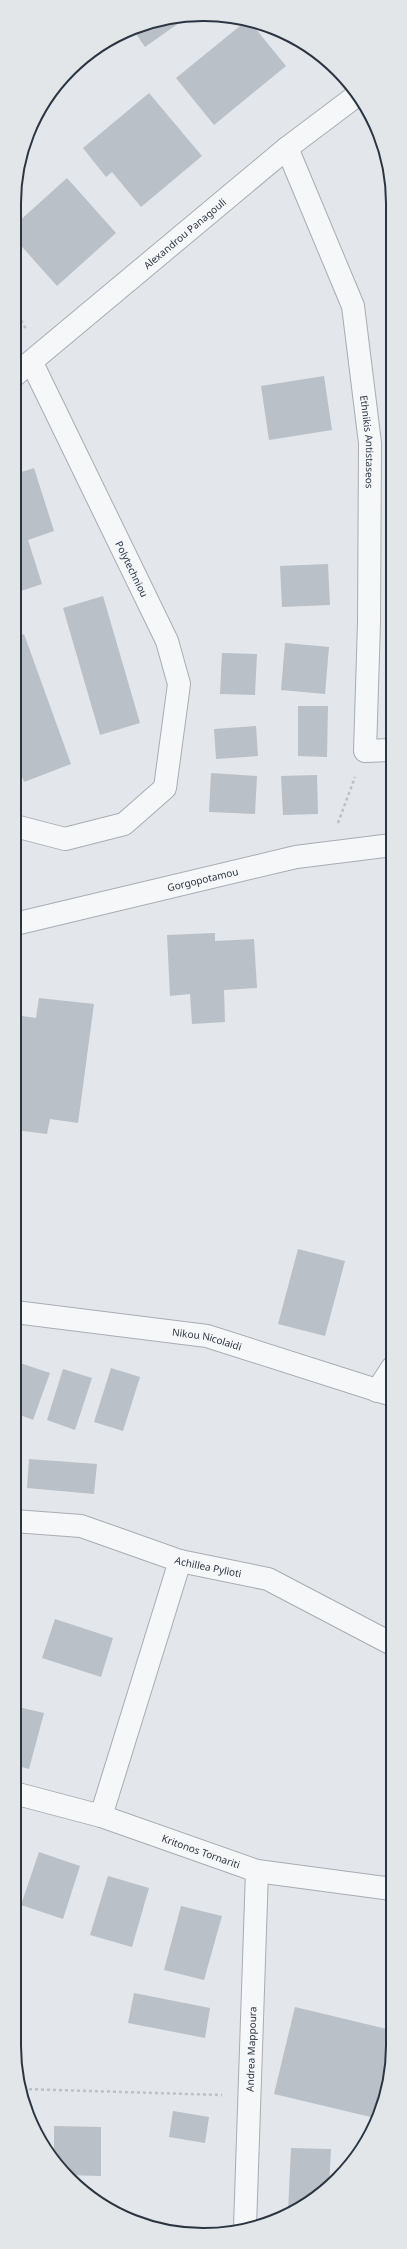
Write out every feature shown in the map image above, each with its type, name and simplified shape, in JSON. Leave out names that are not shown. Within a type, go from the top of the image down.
[{"type":"street","name":"Alexandrou Panagouli","points":[[24,369],[287,148],[353,99]]},
{"type":"street","name":"Ethnikis Antistaseos","points":[[287,148],[353,306],[354,313],[370,443],[370,623],[365,751]]},
{"type":"street","name":"Polytechniou","points":[[21,827],[65,838],[124,824],[165,788],[179,684],[166,640],[24,369]]},
{"type":"street","points":[[365,751],[386,750]]},
{"type":"street","name":"Gorgopotamou","points":[[21,923],[296,857],[386,846]]},
{"type":"street","name":"Nikou Nicolaidi","points":[[21,1313],[207,1336],[384,1393]]},
{"type":"street","name":"Achillea Pylioti","points":[[21,1522],[81,1526],[180,1561],[268,1579],[386,1641]]},
{"type":"street","points":[[101,1816],[180,1561]]},
{"type":"street","name":"Kritonos Tornariti","points":[[21,1795],[101,1816],[257,1871],[386,1888]]},
{"type":"street","name":"Andrea Mappoura","points":[[245,2223],[257,1871]]},
{"type":"path","points":[[327,853],[365,751]]},
{"type":"path","points":[[27,2090],[250,2096]]},
{"type":"building","points":[[179,23],[145,47],[136,34],[156,27]]},
{"type":"building","points":[[241,25],[256,29],[286,66],[214,125],[176,78]]},
{"type":"building","points":[[149,93],[202,156],[141,207],[112,172],[106,177],[83,148]]},
{"type":"building","points":[[67,178],[116,233],[57,286],[21,246],[21,219]]},
{"type":"building","points":[[324,376],[332,430],[269,440],[261,386]]},
{"type":"building","points":[[34,468],[54,531],[28,540],[42,584],[21,591],[21,472]]},
{"type":"building","points":[[328,564],[330,605],[282,607],[280,566]]},
{"type":"building","points":[[103,596],[140,723],[100,735],[63,608]]},
{"type":"building","points":[[24,634],[71,764],[24,782],[21,774],[21,635]]},
{"type":"building","points":[[285,643],[329,647],[325,694],[281,690]]},
{"type":"building","points":[[222,653],[257,654],[255,695],[220,694]]},
{"type":"building","points":[[298,706],[328,706],[327,757],[298,756]]},
{"type":"building","points":[[256,726],[258,756],[216,759],[214,729]]},
{"type":"building","points":[[211,773],[257,776],[255,814],[209,812]]},
{"type":"building","points":[[317,775],[318,814],[283,815],[281,776]]},
{"type":"building","points":[[215,933],[215,941],[254,939],[257,988],[224,990],[225,1022],[192,1024],[190,994],[170,996],[167,935]]},
{"type":"building","points":[[39,998],[94,1004],[78,1123],[50,1119],[47,1134],[21,1131],[21,1016],[36,1018]]},
{"type":"building","points":[[298,1249],[345,1261],[325,1336],[278,1324]]},
{"type":"building","points":[[21,1363],[50,1373],[33,1420],[21,1415]]},
{"type":"building","points":[[111,1368],[140,1377],[123,1431],[94,1422]]},
{"type":"building","points":[[63,1369],[92,1378],[75,1430],[47,1420]]},
{"type":"building","points":[[29,1459],[97,1464],[94,1494],[27,1488]]},
{"type":"building","points":[[55,1619],[113,1638],[101,1677],[42,1658]]},
{"type":"building","points":[[21,1708],[44,1713],[29,1769],[21,1767]]},
{"type":"building","points":[[39,1852],[80,1866],[63,1919],[21,1905]]},
{"type":"building","points":[[108,1876],[149,1888],[132,1947],[90,1935]]},
{"type":"building","points":[[181,1906],[222,1916],[204,1980],[164,1970]]},
{"type":"building","points":[[134,1993],[210,2008],[205,2038],[128,2023]]},
{"type":"building","points":[[295,2007],[386,2029],[386,2057],[380,2093],[371,2117],[274,2094]]},
{"type":"building","points":[[173,2111],[209,2117],[205,2143],[169,2137]]},
{"type":"building","points":[[54,2126],[101,2127],[101,2176],[74,2175],[54,2150]]},
{"type":"building","points":[[291,2148],[331,2149],[329,2178],[315,2190],[288,2207]]}]
